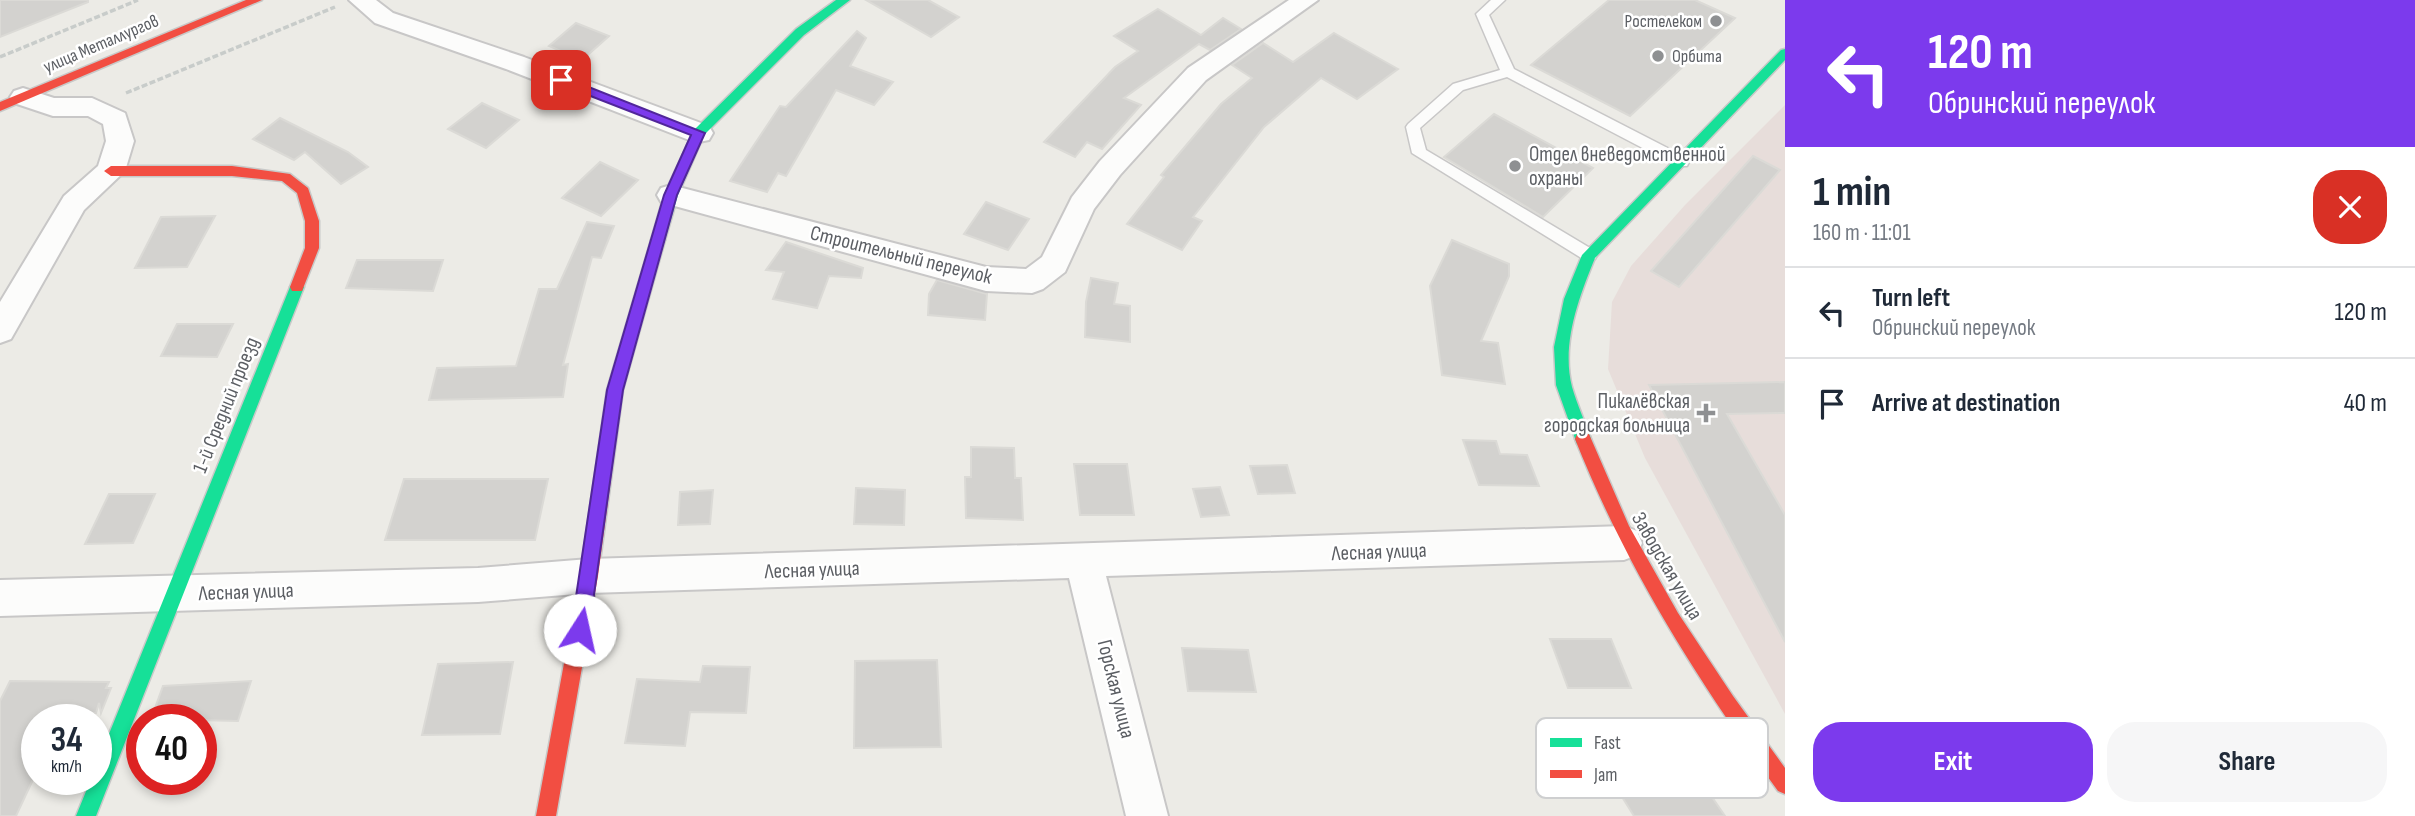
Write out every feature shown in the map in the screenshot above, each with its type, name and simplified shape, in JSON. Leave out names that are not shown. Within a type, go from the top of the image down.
[{"type":"street","name":"улица Металлургов","points":[[11,102],[256,0]]},
{"type":"street","points":[[546,816],[589,576],[615,390],[671,195],[699,133],[800,32],[844,0]]},
{"type":"street","name":"Строительный переулок","points":[[671,195],[986,279],[1032,281],[1054,264],[1082,204],[1110,168],[1197,75],[1306,0]]},
{"type":"street","points":[[350,3],[384,18],[515,63],[699,133]]},
{"type":"street","name":"Заводская улица","points":[[1735,718],[1624,543],[1587,450],[1563,378],[1565,323],[1581,269],[1589,255],[1785,53]]},
{"type":"street","points":[[0,330],[74,203],[111,171],[120,141],[115,119],[92,107],[53,107],[11,102]]},
{"type":"street","name":"1-й Средний проезд","points":[[86,816],[172,594],[312,248],[312,221],[303,191],[285,177],[232,171],[111,171]]},
{"type":"street","name":"Лесная улица","points":[[0,598],[478,585],[589,576],[1084,563],[1624,543]]},
{"type":"street","name":"Горская улица","points":[[1084,563],[1147,816]]},
{"type":"street","name":"Заводская улица","points":[[1768,762],[1785,784]]},
{"type":"lane","points":[[1499,0],[1482,15],[1508,72],[1682,162]]},
{"type":"lane","points":[[1508,72],[1458,87],[1413,127],[1419,153],[1589,255]]},
{"type":"path","points":[[0,57],[138,0]]},
{"type":"path","points":[[92,107],[350,3]]},
{"type":"shaded area","name":"Пикалёвская городская больница","points":[[1785,105],[1785,714],[1645,458],[1608,369],[1612,302],[1631,266],[1685,205]]},
{"type":"building","points":[[0,0],[88,0],[88,2],[0,37]]},
{"type":"building","points":[[866,0],[928,0],[959,17],[931,37]]},
{"type":"building","points":[[1609,0],[1695,0],[1735,18],[1630,116],[1531,65]]},
{"type":"building","points":[[1158,9],[1201,35],[1223,18],[1241,29],[1210,50],[1199,44],[1124,98],[1141,105],[1102,149],[1087,142],[1075,157],[1044,142],[1115,67],[1138,51],[1114,36]]},
{"type":"building","points":[[576,23],[609,36],[582,60],[549,46]]},
{"type":"building","points":[[857,31],[866,38],[850,66],[893,82],[874,105],[836,90],[786,176],[778,173],[767,192],[730,181],[780,106],[786,107]]},
{"type":"building","points":[[1334,33],[1398,69],[1357,99],[1321,78],[1264,127],[1193,217],[1202,221],[1182,250],[1127,224],[1164,177],[1161,175],[1221,104],[1252,78],[1232,65],[1263,43],[1293,62]]},
{"type":"building","points":[[482,103],[519,120],[486,148],[448,129]]},
{"type":"building","name":"Отдел вневедомственной охраны","points":[[1494,114],[1593,168],[1543,217],[1444,157]]},
{"type":"building","points":[[280,118],[348,152],[368,167],[341,184],[305,152],[294,160],[253,139]]},
{"type":"building","points":[[1753,156],[1780,170],[1679,287],[1651,271]]},
{"type":"building","points":[[600,162],[638,180],[601,216],[562,198]]},
{"type":"building","points":[[986,202],[1029,219],[1008,250],[964,234]]},
{"type":"building","points":[[215,216],[187,267],[135,268],[161,217]]},
{"type":"building","points":[[587,222],[614,226],[601,258],[592,257],[563,365],[568,364],[563,397],[429,400],[437,368],[516,366],[539,289],[557,289]]},
{"type":"building","points":[[1452,240],[1509,264],[1509,276],[1481,341],[1498,343],[1505,384],[1442,375],[1430,286]]},
{"type":"building","points":[[786,242],[863,268],[861,278],[829,276],[817,308],[773,299],[784,272],[766,270]]},
{"type":"building","points":[[357,260],[443,260],[433,291],[346,288]]},
{"type":"building","points":[[1091,278],[1118,283],[1114,304],[1130,306],[1130,342],[1085,337],[1086,302]]},
{"type":"building","points":[[937,280],[987,294],[985,320],[928,315],[929,294]]},
{"type":"building","points":[[177,324],[233,324],[217,357],[161,356]]},
{"type":"building","points":[[1785,382],[1785,413],[1727,414],[1785,515],[1785,642],[1649,385]]},
{"type":"building","points":[[1463,440],[1496,441],[1500,454],[1527,455],[1539,486],[1479,485]]},
{"type":"building","points":[[971,447],[1014,448],[1015,478],[1021,478],[1023,520],[966,518],[965,477],[971,477]]},
{"type":"building","points":[[1074,464],[1127,464],[1134,515],[1080,515]]},
{"type":"building","points":[[1287,465],[1295,493],[1258,494],[1250,466]]},
{"type":"building","points":[[404,479],[548,479],[535,540],[385,540]]},
{"type":"building","points":[[1220,487],[1229,515],[1201,517],[1193,489]]},
{"type":"building","points":[[856,488],[905,490],[904,525],[854,524]]},
{"type":"building","points":[[713,490],[710,524],[678,525],[680,492]]},
{"type":"building","points":[[109,494],[155,494],[133,543],[85,544]]},
{"type":"building","points":[[1550,639],[1611,639],[1631,688],[1568,688]]},
{"type":"building","points":[[1182,648],[1248,650],[1256,692],[1188,691]]},
{"type":"building","points":[[937,660],[941,747],[854,748],[855,661]]},
{"type":"building","points":[[513,662],[500,734],[422,735],[438,664]]},
{"type":"building","points":[[703,666],[750,667],[746,713],[690,712],[685,746],[625,743],[637,679],[700,682]]},
{"type":"building","points":[[10,681],[109,682],[106,688],[111,688],[105,704],[21,704],[21,795],[26,795],[16,816],[0,816],[0,701]]},
{"type":"building","points":[[251,681],[238,721],[217,721],[217,704],[156,704],[163,686]]},
{"type":"building","points":[[1623,798],[1713,798],[1725,816],[1634,816]]},
{"type":"traffic: fast","points":[[658,240],[671,195],[699,133],[800,32],[844,0]]},
{"type":"traffic: fast","points":[[1583,439],[1564,385],[1562,347],[1571,299],[1589,255],[1785,53]]},
{"type":"traffic: fast","points":[[86,816],[297,287]]},
{"type":"traffic: jam","points":[[0,107],[256,0]]},
{"type":"traffic: jam","points":[[111,171],[232,171],[285,177],[303,191],[312,221],[312,248],[297,287]]},
{"type":"traffic: jam","points":[[546,816],[589,576],[615,390],[658,240]]},
{"type":"traffic: jam","points":[[1583,439],[1623,531],[1647,575],[1698,661],[1738,718]]},
{"type":"traffic: jam","points":[[1768,760],[1785,784]]},
{"type":"place","name":"Ростелеком","points":[[1716,21]]},
{"type":"place","name":"Орбита","points":[[1658,56]]},
{"type":"place","name":"Отдел вневедомственной охраны","points":[[1515,166]]},
{"type":"place","name":"Пикалёвская городская больница","points":[[1706,413]]},
{"type":"route","points":[[561,80],[699,133],[671,195],[615,390],[580,630]]}]
